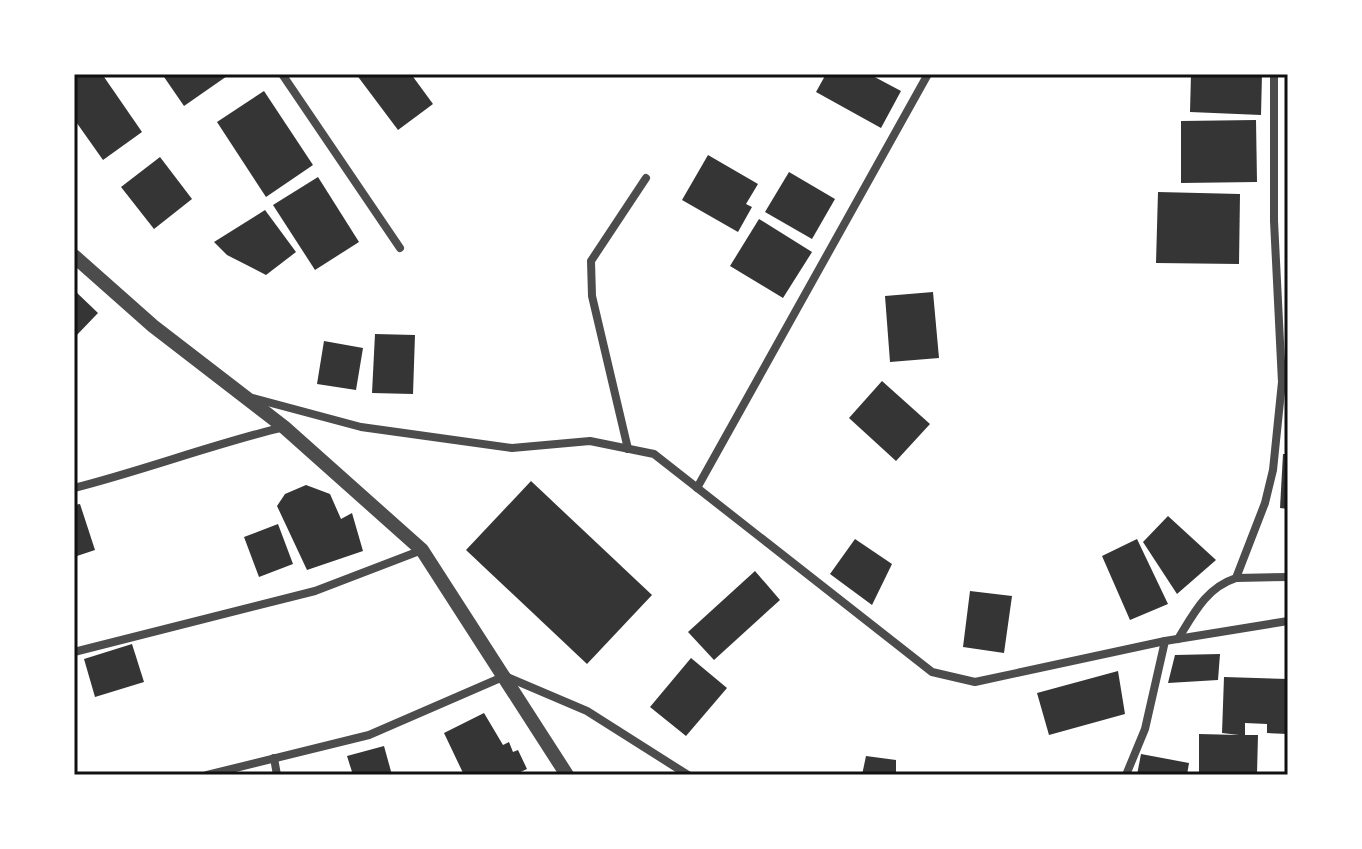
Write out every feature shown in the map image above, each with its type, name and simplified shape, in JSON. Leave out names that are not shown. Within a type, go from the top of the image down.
[{"type":"street","points":[[282,74],[400,248]]},
{"type":"street","points":[[697,488],[928,74]]},
{"type":"street","points":[[1236,578],[1265,503],[1273,470],[1282,382],[1274,221],[1274,74]]},
{"type":"street","points":[[628,449],[592,296],[591,261],[646,178]]},
{"type":"street","points":[[75,259],[153,326],[284,427],[422,550],[567,775]]},
{"type":"street","points":[[245,396],[361,427],[512,448],[590,441],[654,454],[932,672],[975,682],[1165,641],[1288,621]]},
{"type":"street","points":[[74,488],[134,473],[231,439],[284,427]]},
{"type":"street","points":[[74,652],[315,591],[422,550]]},
{"type":"street","points":[[1178,639],[1198,605],[1219,584],[1236,578],[1288,577]]},
{"type":"street","points":[[1126,775],[1145,729],[1165,641]]},
{"type":"street","points":[[207,775],[369,735],[505,676],[587,711],[688,775]]},
{"type":"street","points":[[274,758],[277,775]]},
{"type":"building","points":[[74,74],[102,74],[142,132],[103,160],[74,119]]},
{"type":"building","points":[[162,74],[230,74],[184,106]]},
{"type":"building","points":[[356,74],[411,74],[433,104],[398,130]]},
{"type":"building","points":[[826,74],[869,74],[901,91],[881,128],[816,92]]},
{"type":"building","points":[[1191,74],[1262,74],[1261,115],[1190,112]]},
{"type":"building","points":[[264,91],[313,165],[266,197],[217,122]]},
{"type":"building","points":[[1256,120],[1257,182],[1181,183],[1181,121]]},
{"type":"building","points":[[708,155],[758,184],[746,204],[752,207],[738,232],[682,200]]},
{"type":"building","points":[[160,157],[192,199],[154,229],[121,187]]},
{"type":"building","points":[[789,172],[835,199],[812,239],[765,212]]},
{"type":"building","points":[[318,177],[359,242],[315,270],[273,205]]},
{"type":"building","points":[[1158,192],[1240,194],[1239,264],[1156,263]]},
{"type":"building","points":[[265,210],[296,252],[266,275],[227,255],[214,242]]},
{"type":"building","points":[[759,219],[812,252],[783,298],[730,266]]},
{"type":"building","points":[[74,290],[98,313],[74,338]]},
{"type":"building","points":[[933,292],[939,358],[890,362],[885,296]]},
{"type":"building","points":[[375,334],[415,335],[413,394],[372,393]]},
{"type":"building","points":[[324,341],[363,348],[356,390],[317,384]]},
{"type":"building","points":[[882,381],[930,424],[896,461],[849,418]]},
{"type":"building","points":[[1283,454],[1288,454],[1288,509],[1280,508]]},
{"type":"building","points":[[531,481],[652,595],[587,664],[466,550]]},
{"type":"building","points":[[306,485],[330,494],[341,519],[352,513],[363,551],[307,570],[277,506],[285,494]]},
{"type":"building","points":[[80,504],[95,550],[74,557],[74,505]]},
{"type":"building","points":[[1168,516],[1216,560],[1177,594],[1143,542]]},
{"type":"building","points":[[278,524],[293,564],[259,577],[244,537]]},
{"type":"building","points":[[855,539],[892,564],[872,605],[830,574]]},
{"type":"building","points":[[1137,539],[1168,604],[1130,620],[1102,556]]},
{"type":"building","points":[[755,571],[780,600],[714,660],[688,632]]},
{"type":"building","points":[[970,591],[1012,596],[1004,653],[963,647]]},
{"type":"building","points":[[132,644],[144,682],[95,697],[84,659]]},
{"type":"building","points":[[1220,654],[1218,680],[1168,683],[1175,655]]},
{"type":"building","points":[[691,658],[727,688],[686,736],[650,707]]},
{"type":"building","points":[[1118,671],[1125,714],[1049,735],[1037,693]]},
{"type":"building","points":[[1224,677],[1288,679],[1288,734],[1267,733],[1267,724],[1245,723],[1245,735],[1258,735],[1257,774],[1199,774],[1199,734],[1239,735],[1222,733]]},
{"type":"building","points":[[484,713],[503,745],[509,742],[513,752],[518,750],[527,769],[514,775],[464,775],[444,733]]},
{"type":"building","points":[[384,746],[392,775],[353,775],[347,756]]},
{"type":"building","points":[[1141,754],[1189,763],[1187,775],[1137,775]]},
{"type":"building","points":[[866,756],[896,760],[896,775],[862,775]]}]
